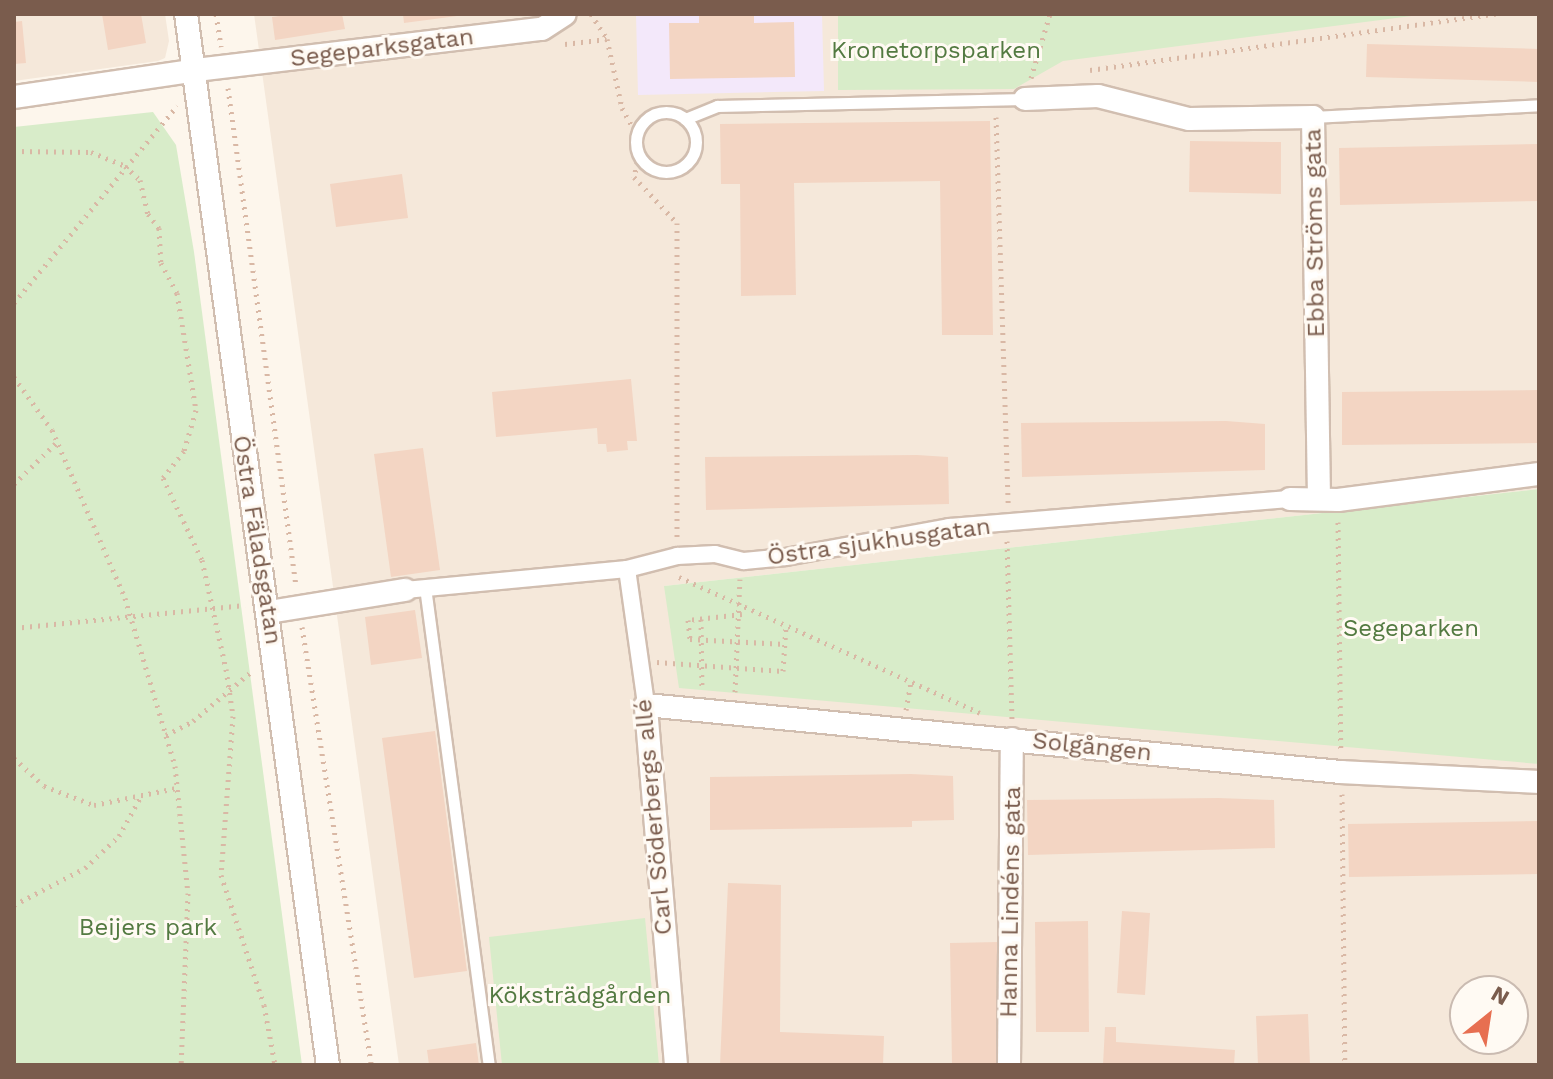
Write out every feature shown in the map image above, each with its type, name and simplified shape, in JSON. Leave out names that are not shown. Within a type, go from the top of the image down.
[{"type":"street","name":"Östra Fäladsgatan","points":[[186,14],[196,70],[235,394],[269,612],[328,1065]]},
{"type":"street","name":"Segeparksgatan","points":[[14,97],[224,66],[542,29],[565,14]]},
{"type":"street","name":"Ebba Ströms gata","points":[[1025,99],[1098,96],[1189,119],[1313,117],[1319,496]]},
{"type":"street","name":"Östra sjukhusgatan","points":[[269,612],[415,588],[627,569],[677,556],[715,554],[739,559],[786,557],[949,527],[1319,496],[1338,500],[1539,474]]},
{"type":"street","name":"Carl Söderbergs allé","points":[[627,569],[646,705],[676,1065]]},
{"type":"street","name":"Solgången","points":[[646,705],[1008,729],[1341,772],[1539,782]]},
{"type":"street","name":"Hanna Lindéns gata","points":[[1008,729],[1009,1065]]},
{"type":"lane","points":[[685,119],[696,136],[688,163],[661,172],[639,154],[637,135],[657,114],[685,119],[717,106],[1025,99]]},
{"type":"lane","points":[[1313,117],[1539,105]]},
{"type":"lane","points":[[415,588],[489,1065]]},
{"type":"path","points":[[216,14],[299,606],[371,1065]]},
{"type":"path","points":[[591,14],[607,39],[622,108],[637,135]]},
{"type":"path","points":[[1025,99],[1050,14]]},
{"type":"path","points":[[1073,73],[1496,14]]},
{"type":"path","points":[[996,100],[1007,524],[1008,729]]},
{"type":"path","points":[[14,303],[177,106]]},
{"type":"path","points":[[14,151],[91,152],[125,166],[140,180],[148,214],[159,228],[161,263],[177,293],[196,410],[184,451],[163,478],[198,551],[233,716],[221,875],[264,1005],[275,1065]]},
{"type":"path","points":[[639,154],[634,177],[677,223],[677,556]]},
{"type":"path","points":[[14,377],[57,442],[131,618],[166,735],[176,788],[188,893],[181,1065]]},
{"type":"path","points":[[14,484],[57,442]]},
{"type":"path","points":[[734,713],[742,610],[739,559]]},
{"type":"path","points":[[649,563],[742,610],[786,626],[988,716]]},
{"type":"path","points":[[14,628],[246,604]]},
{"type":"path","points":[[742,610],[688,620],[690,639],[785,644]]},
{"type":"path","points":[[700,710],[705,638],[701,619]]},
{"type":"path","points":[[640,663],[703,664],[783,671],[786,626]]},
{"type":"path","points":[[166,735],[193,721],[255,669]]},
{"type":"path","points":[[14,758],[44,786],[94,805],[176,788]]},
{"type":"path","points":[[14,905],[85,868],[119,836],[141,796]]},
{"type":"shaded area","points":[[14,14],[165,14],[169,41],[165,58],[158,61],[14,81]]},
{"type":"shaded area","points":[[254,14],[1539,14],[1539,489],[664,586],[1539,764],[1539,1065],[399,1065]]},
{"type":"shaded area","points":[[636,14],[822,14],[824,91],[638,95]]},
{"type":"green space","name":"Kronetorpsparken","points":[[838,14],[1427,14],[1063,61],[1014,89],[838,90]]},
{"type":"green space","name":"Beijers park","points":[[153,112],[176,145],[194,252],[302,1065],[14,1065],[14,127]]},
{"type":"green space","name":"Segeparken","points":[[1539,489],[1539,764],[679,688],[664,586]]},
{"type":"green space","name":"Köksträdgården","points":[[645,918],[659,1065],[502,1065],[489,937]]},
{"type":"building","points":[[102,14],[141,14],[146,43],[108,50]]},
{"type":"building","points":[[342,14],[345,29],[275,40],[272,17]]},
{"type":"building","points":[[403,14],[457,14],[457,16],[404,23]]},
{"type":"building","points":[[699,14],[754,14],[754,23],[794,22],[795,77],[670,79],[669,23],[699,23]]},
{"type":"building","points":[[22,21],[26,63],[14,64],[14,22]]},
{"type":"building","points":[[1367,44],[1539,49],[1539,82],[1366,77]]},
{"type":"building","points":[[990,121],[993,335],[942,335],[940,181],[794,183],[796,295],[741,296],[740,184],[721,184],[720,124]]},
{"type":"building","points":[[1190,141],[1281,142],[1281,194],[1189,192]]},
{"type":"building","points":[[1539,144],[1539,201],[1340,205],[1339,148]]},
{"type":"building","points":[[402,174],[408,218],[336,227],[330,184]]},
{"type":"building","points":[[631,379],[637,441],[627,441],[628,450],[607,452],[606,444],[598,444],[597,428],[496,437],[492,392]]},
{"type":"building","points":[[1539,390],[1539,443],[1342,445],[1342,392]]},
{"type":"building","points":[[1226,421],[1265,424],[1265,470],[1022,477],[1021,423]]},
{"type":"building","points":[[423,448],[440,570],[391,577],[374,454]]},
{"type":"building","points":[[705,457],[948,457],[949,504],[706,510]]},
{"type":"building","points":[[415,610],[422,658],[371,665],[365,617]]},
{"type":"building","points":[[435,731],[467,971],[414,978],[382,738]]},
{"type":"building","points":[[953,776],[954,820],[912,821],[912,827],[710,830],[710,777]]},
{"type":"building","points":[[1027,800],[1274,800],[1275,848],[1028,855]]},
{"type":"building","points":[[1539,821],[1539,874],[1349,877],[1348,824]]},
{"type":"building","points":[[728,883],[781,885],[780,1032],[884,1036],[883,1065],[720,1065]]},
{"type":"building","points":[[1122,911],[1150,913],[1145,995],[1117,993]]},
{"type":"building","points":[[1088,921],[1089,1032],[1036,1032],[1035,922]]},
{"type":"building","points":[[999,942],[1001,1065],[952,1065],[950,943]]},
{"type":"building","points":[[1308,1014],[1310,1065],[1258,1065],[1256,1016]]},
{"type":"building","points":[[1105,1027],[1116,1027],[1116,1042],[1235,1050],[1234,1065],[1103,1065]]},
{"type":"building","points":[[476,1043],[479,1065],[429,1065],[427,1050]]}]
